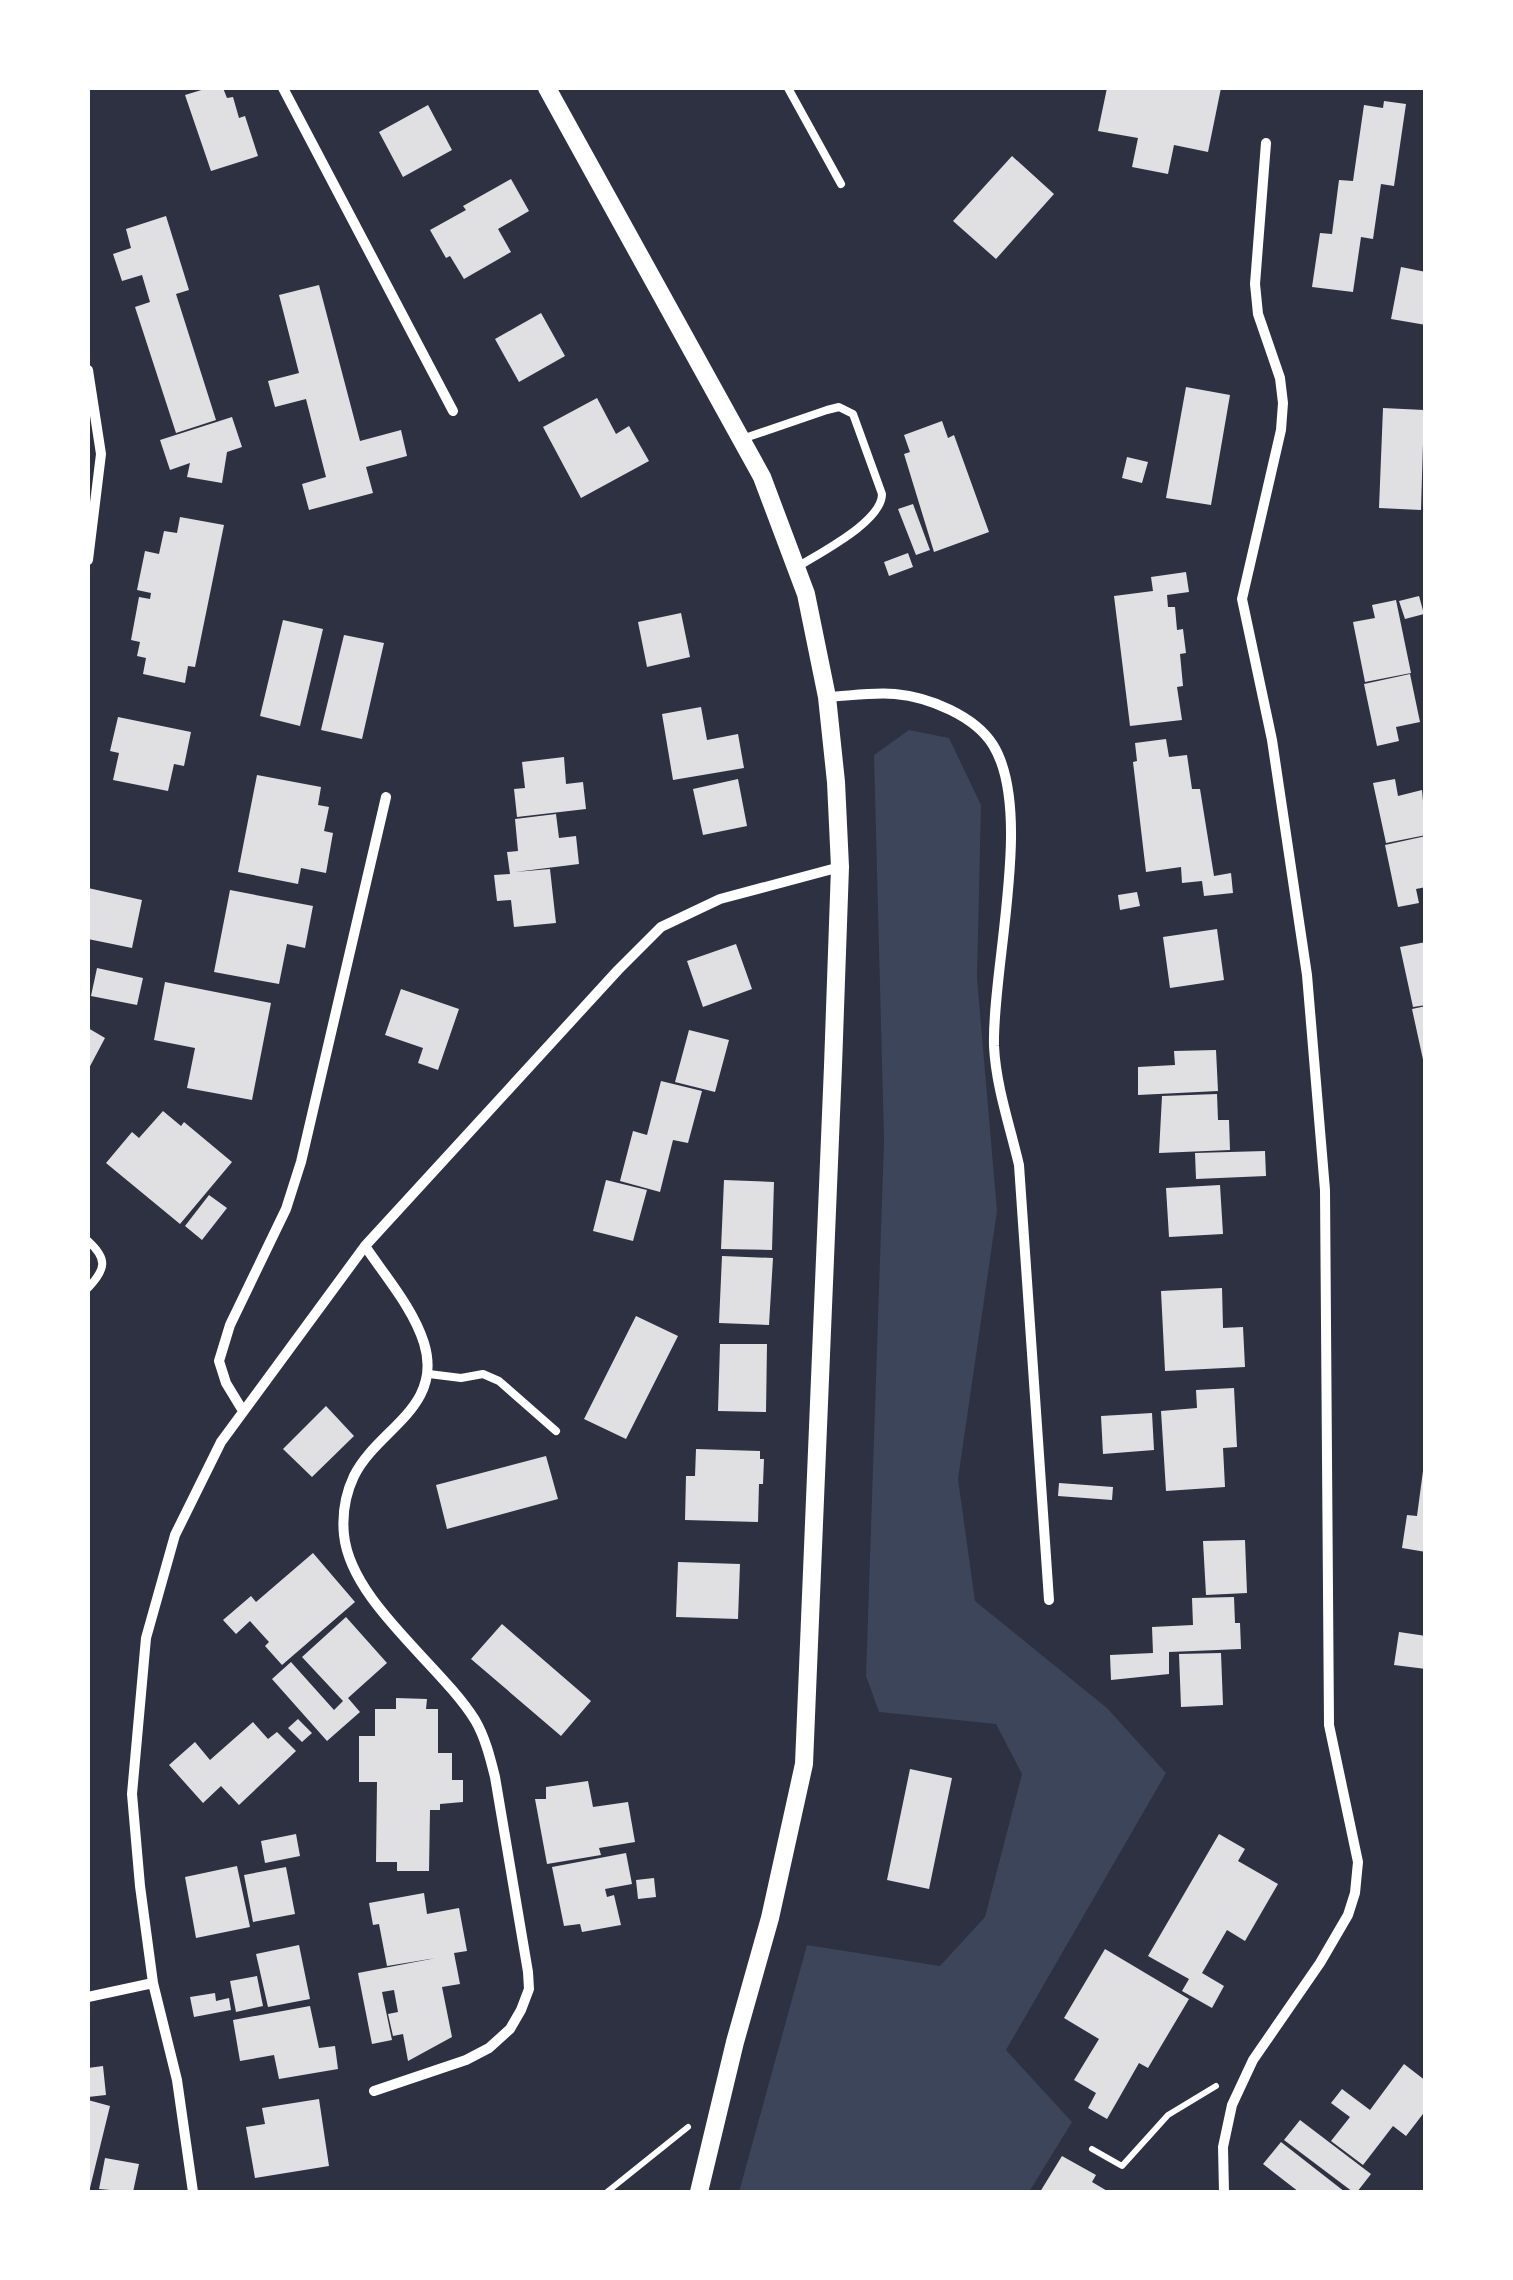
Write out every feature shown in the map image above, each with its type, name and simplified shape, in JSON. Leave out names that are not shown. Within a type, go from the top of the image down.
[{"type":"street","points":[[283,88],[453,411]]},
{"type":"street","points":[[547,88],[762,478],[806,594],[826,697],[836,782],[840,867],[804,1764],[770,1918],[699,2192]]},
{"type":"street","points":[[1224,2192],[1222,2147],[1232,2105],[1250,2066],[1348,1915],[1356,1893],[1358,1862],[1329,1726],[1325,1190],[1307,975],[1272,740],[1242,599],[1284,403],[1280,378],[1258,314],[1255,284],[1266,144]]},
{"type":"street","points":[[88,370],[102,454],[88,560]]},
{"type":"street","points":[[826,697],[897,694],[941,707],[977,726],[994,746],[1002,768],[1010,807],[1010,866],[994,1048],[1000,1096],[1019,1165],[1049,1600]]},
{"type":"street","points":[[243,1411],[226,1382],[219,1360],[230,1325],[286,1210],[301,1162],[386,797]]},
{"type":"street","points":[[194,2192],[177,2080],[153,1983],[132,1794],[146,1638],[174,1535],[221,1442],[365,1246],[661,927],[720,899],[840,867]]},
{"type":"street","points":[[365,1246],[416,1323],[425,1347],[428,1374],[416,1404],[355,1474],[344,1508],[344,1540],[356,1571],[383,1612],[475,1720],[487,1747],[496,1776],[529,1990],[510,2030],[490,2048],[374,2091]]},
{"type":"street","points":[[88,1997],[153,1983]]},
{"type":"lane","points":[[788,88],[841,184]]},
{"type":"lane","points":[[741,440],[827,410],[839,408],[852,414],[882,494],[882,504],[870,519],[796,568]]},
{"type":"lane","points":[[88,1241],[102,1259],[99,1276],[88,1288]]},
{"type":"lane","points":[[428,1374],[461,1378],[484,1374],[499,1381],[556,1431]]},
{"type":"path","points":[[1092,2148],[1122,2166],[1168,2116],[1250,2066]]},
{"type":"path","points":[[607,2192],[721,2100]]},
{"type":"shaded area","points":[[909,730],[949,738],[981,805],[977,978],[997,1211],[958,1479],[975,1601],[1107,1708],[1166,1773],[1006,2050],[1072,2122],[1029,2192],[739,2192],[807,1945],[940,1966],[985,1917],[1022,1774],[996,1724],[879,1712],[866,1676],[884,1141],[874,755]]},
{"type":"building","points":[[223,88],[227,98],[233,97],[239,118],[245,116],[258,156],[211,171],[185,95]]},
{"type":"building","points":[[1107,88],[1221,88],[1208,152],[1174,145],[1168,174],[1132,167],[1138,138],[1098,131]]},
{"type":"building","points":[[1384,101],[1406,104],[1394,186],[1381,184],[1373,239],[1361,237],[1353,292],[1312,287],[1320,233],[1332,234],[1339,180],[1353,181],[1364,105],[1383,108]]},
{"type":"building","points":[[428,105],[452,150],[403,177],[379,132]]},
{"type":"building","points":[[1012,156],[1054,194],[996,259],[953,221]]},
{"type":"building","points":[[511,179],[529,211],[498,229],[511,252],[464,279],[430,230]]},
{"type":"building","points":[[166,216],[189,290],[176,294],[216,420],[176,433],[135,307],[150,302],[142,275],[122,281],[113,254],[131,248],[126,229]]},
{"type":"building","points":[[1401,267],[1426,272],[1426,325],[1391,319]]},
{"type":"building","points":[[319,285],[360,441],[401,430],[407,456],[366,467],[373,493],[309,510],[302,484],[326,477],[306,399],[275,407],[268,381],[299,373],[279,295]]},
{"type":"building","points":[[541,313],[565,356],[519,382],[495,339]]},
{"type":"building","points":[[1186,387],[1230,395],[1211,505],[1166,498]]},
{"type":"building","points":[[597,398],[616,434],[629,426],[649,461],[581,498],[543,427]]},
{"type":"building","points":[[1383,408],[1424,410],[1421,510],[1379,508]]},
{"type":"building","points":[[232,417],[242,447],[227,452],[222,483],[187,477],[190,463],[170,470],[160,440]]},
{"type":"building","points":[[942,421],[948,438],[954,435],[989,532],[934,552],[904,454],[910,452],[904,435]]},
{"type":"building","points":[[1127,457],[1148,462],[1142,483],[1122,478]]},
{"type":"building","points":[[913,504],[930,550],[916,555],[898,509]]},
{"type":"building","points":[[180,517],[224,525],[195,667],[188,666],[185,683],[143,674],[146,658],[137,656],[140,642],[131,640],[139,597],[150,599],[151,593],[137,590],[145,551],[159,554],[164,531],[177,533]]},
{"type":"building","points":[[908,553],[913,567],[889,576],[884,562]]},
{"type":"building","points":[[1186,572],[1189,592],[1167,595],[1168,607],[1175,607],[1177,630],[1183,629],[1186,653],[1180,654],[1183,686],[1177,687],[1182,720],[1130,726],[1114,596],[1153,591],[1151,577]]},
{"type":"building","points":[[1419,596],[1424,614],[1405,619],[1399,601]]},
{"type":"building","points":[[1396,600],[1411,673],[1365,682],[1353,622],[1375,618],[1372,605]]},
{"type":"building","points":[[681,613],[690,657],[647,667],[638,622]]},
{"type":"building","points":[[283,620],[323,629],[300,726],[260,716]]},
{"type":"building","points":[[344,635],[384,643],[362,739],[321,730]]},
{"type":"building","points":[[1410,674],[1420,722],[1396,727],[1399,741],[1377,746],[1364,684]]},
{"type":"building","points":[[701,707],[707,740],[738,734],[744,768],[673,780],[662,714]]},
{"type":"building","points":[[118,717],[191,732],[184,766],[174,764],[168,791],[113,780],[119,753],[110,751]]},
{"type":"building","points":[[1166,739],[1169,757],[1187,755],[1192,789],[1200,789],[1214,876],[1231,873],[1233,893],[1204,896],[1202,881],[1182,883],[1181,867],[1146,872],[1133,762],[1137,761],[1135,743]]},
{"type":"building","points":[[564,757],[566,784],[583,782],[586,809],[517,817],[514,789],[525,788],[522,762]]},
{"type":"building","points":[[257,775],[321,787],[318,805],[329,807],[324,831],[333,833],[326,873],[301,868],[298,884],[238,872]]},
{"type":"building","points":[[738,779],[747,826],[703,835],[693,789]]},
{"type":"building","points":[[1395,779],[1398,796],[1422,790],[1426,835],[1386,843],[1373,783]]},
{"type":"building","points":[[556,814],[559,838],[576,836],[579,864],[515,872],[550,869],[556,923],[514,927],[511,900],[497,901],[494,875],[510,874],[507,852],[518,851],[515,819]]},
{"type":"building","points":[[1426,836],[1426,887],[1416,889],[1419,903],[1398,907],[1385,845]]},
{"type":"building","points":[[88,888],[142,900],[132,948],[88,939]]},
{"type":"building","points":[[230,890],[313,906],[305,948],[287,944],[279,984],[214,972]]},
{"type":"building","points":[[1137,892],[1140,906],[1120,910],[1118,895]]},
{"type":"building","points":[[1217,929],[1224,980],[1170,988],[1163,937]]},
{"type":"building","points":[[1426,942],[1426,1005],[1413,1007],[1400,947]]},
{"type":"building","points":[[736,944],[752,989],[703,1007],[687,961]]},
{"type":"building","points":[[97,968],[143,978],[137,1005],[91,996]]},
{"type":"building","points":[[165,982],[271,1003],[252,1100],[187,1088],[195,1048],[154,1040]]},
{"type":"building","points":[[401,989],[459,1009],[438,1070],[418,1063],[423,1048],[385,1035]]},
{"type":"building","points":[[1426,1006],[1426,1063],[1424,1064],[1412,1009]]},
{"type":"building","points":[[88,1028],[105,1038],[88,1070]]},
{"type":"building","points":[[689,1030],[729,1040],[715,1092],[675,1082]]},
{"type":"building","points":[[1216,1050],[1218,1091],[1138,1095],[1138,1067],[1175,1065],[1174,1051]]},
{"type":"building","points":[[661,1081],[702,1091],[688,1143],[673,1140],[660,1192],[620,1181],[633,1131],[647,1135]]},
{"type":"building","points":[[1217,1094],[1218,1120],[1229,1120],[1230,1150],[1159,1153],[1162,1096]]},
{"type":"building","points":[[163,1111],[181,1126],[184,1122],[232,1162],[180,1224],[106,1163],[132,1132],[139,1138]]},
{"type":"building","points":[[1265,1151],[1266,1176],[1196,1179],[1195,1153]]},
{"type":"building","points":[[606,1180],[647,1190],[633,1241],[593,1231]]},
{"type":"building","points":[[724,1180],[774,1182],[772,1250],[721,1249]]},
{"type":"building","points":[[1220,1185],[1223,1234],[1169,1237],[1166,1188]]},
{"type":"building","points":[[209,1195],[227,1208],[202,1240],[185,1226]]},
{"type":"building","points":[[722,1256],[773,1258],[769,1325],[719,1323]]},
{"type":"building","points":[[1222,1288],[1223,1328],[1243,1327],[1245,1367],[1165,1371],[1161,1291]]},
{"type":"building","points":[[636,1316],[678,1336],[626,1439],[584,1419]]},
{"type":"building","points":[[720,1344],[767,1344],[766,1412],[718,1411]]},
{"type":"building","points":[[1234,1388],[1237,1447],[1223,1448],[1225,1487],[1166,1491],[1161,1411],[1197,1408],[1196,1390]]},
{"type":"building","points":[[326,1406],[354,1436],[312,1477],[283,1449]]},
{"type":"building","points":[[1152,1413],[1154,1450],[1103,1454],[1101,1416]]},
{"type":"building","points":[[696,1449],[760,1451],[760,1459],[764,1459],[758,1522],[685,1520],[686,1476],[695,1476]]},
{"type":"building","points":[[546,1456],[558,1499],[447,1529],[436,1485]]},
{"type":"building","points":[[1423,1471],[1426,1552],[1402,1548],[1407,1515],[1417,1516]]},
{"type":"building","points":[[1059,1483],[1113,1487],[1112,1500],[1058,1496]]},
{"type":"building","points":[[1245,1540],[1247,1593],[1206,1595],[1203,1541]]},
{"type":"building","points":[[313,1553],[355,1602],[282,1665],[265,1646],[269,1642],[250,1621],[236,1634],[223,1620],[251,1596],[256,1602]]},
{"type":"building","points":[[678,1562],[740,1564],[738,1619],[676,1617]]},
{"type":"building","points":[[1234,1597],[1241,1649],[1169,1652],[1169,1674],[1111,1680],[1110,1655],[1153,1653],[1152,1627],[1193,1625],[1192,1598]]},
{"type":"building","points":[[346,1617],[387,1663],[348,1698],[360,1712],[327,1741],[272,1679],[291,1662],[334,1710],[343,1701],[302,1657]]},
{"type":"building","points":[[502,1624],[591,1701],[561,1736],[471,1659]]},
{"type":"building","points":[[1399,1632],[1426,1636],[1426,1669],[1394,1665]]},
{"type":"building","points":[[1221,1653],[1223,1705],[1181,1707],[1179,1654]]},
{"type":"building","points":[[396,1698],[427,1699],[426,1709],[438,1709],[438,1753],[452,1753],[452,1780],[463,1780],[463,1802],[440,1804],[440,1810],[430,1810],[429,1871],[397,1871],[397,1862],[376,1862],[377,1782],[359,1782],[359,1736],[375,1736],[375,1709],[396,1709]]},
{"type":"building","points":[[298,1719],[312,1733],[302,1742],[288,1728]]},
{"type":"building","points":[[253,1722],[268,1739],[277,1732],[296,1751],[239,1805],[221,1786],[203,1803],[169,1765],[195,1742],[210,1760]]},
{"type":"building","points":[[910,1769],[952,1778],[929,1889],[887,1880]]},
{"type":"building","points":[[588,1781],[593,1807],[628,1802],[635,1842],[599,1848],[601,1855],[547,1864],[535,1799],[546,1799],[546,1787]]},
{"type":"building","points":[[296,1834],[300,1856],[265,1863],[261,1841]]},
{"type":"building","points":[[1219,1834],[1245,1849],[1238,1861],[1278,1884],[1245,1941],[1227,1930],[1202,1973],[1224,1986],[1212,2008],[1182,1991],[1189,1979],[1148,1956]]},
{"type":"building","points":[[626,1853],[632,1884],[605,1889],[607,1897],[614,1895],[621,1925],[582,1932],[580,1924],[564,1926],[552,1867]]},
{"type":"building","points":[[237,1866],[250,1927],[196,1938],[185,1877]]},
{"type":"building","points":[[286,1867],[295,1914],[253,1922],[244,1875]]},
{"type":"building","points":[[654,1878],[656,1897],[638,1899],[636,1880]]},
{"type":"building","points":[[424,1893],[427,1914],[459,1908],[467,1951],[454,1953],[460,1984],[442,1987],[452,2037],[408,2061],[403,2034],[393,2036],[388,2014],[398,2012],[394,1990],[382,1992],[392,2040],[372,2044],[358,1973],[436,1958],[387,1966],[379,1924],[373,1925],[369,1903]]},
{"type":"building","points":[[299,1945],[310,1999],[268,2007],[256,1954]]},
{"type":"building","points":[[1105,1949],[1189,1999],[1148,2068],[1139,2063],[1107,2119],[1088,2108],[1096,2093],[1074,2080],[1099,2039],[1064,2018]]},
{"type":"building","points":[[257,1976],[263,2006],[236,2012],[230,1981]]},
{"type":"building","points":[[215,1993],[216,2001],[229,1998],[231,2010],[194,2017],[190,1997]]},
{"type":"building","points":[[310,2006],[319,2048],[335,2046],[338,2069],[279,2079],[274,2055],[240,2061],[233,2020]]},
{"type":"building","points":[[1404,2064],[1426,2081],[1426,2110],[1406,2136],[1393,2126],[1363,2165],[1331,2141],[1350,2117],[1331,2103],[1342,2089],[1370,2110]]},
{"type":"building","points":[[103,2066],[106,2095],[88,2097],[88,2068]]},
{"type":"building","points":[[319,2099],[329,2166],[255,2178],[246,2127],[265,2124],[262,2108]]},
{"type":"building","points":[[88,2100],[110,2106],[89,2192],[88,2192]]},
{"type":"building","points":[[1300,2120],[1371,2174],[1357,2192],[1284,2140]]},
{"type":"building","points":[[1281,2142],[1345,2192],[1299,2192],[1263,2164]]},
{"type":"building","points":[[1062,2156],[1096,2175],[1092,2182],[1109,2192],[1040,2192]]},
{"type":"building","points":[[105,2158],[139,2164],[133,2192],[99,2189]]}]
